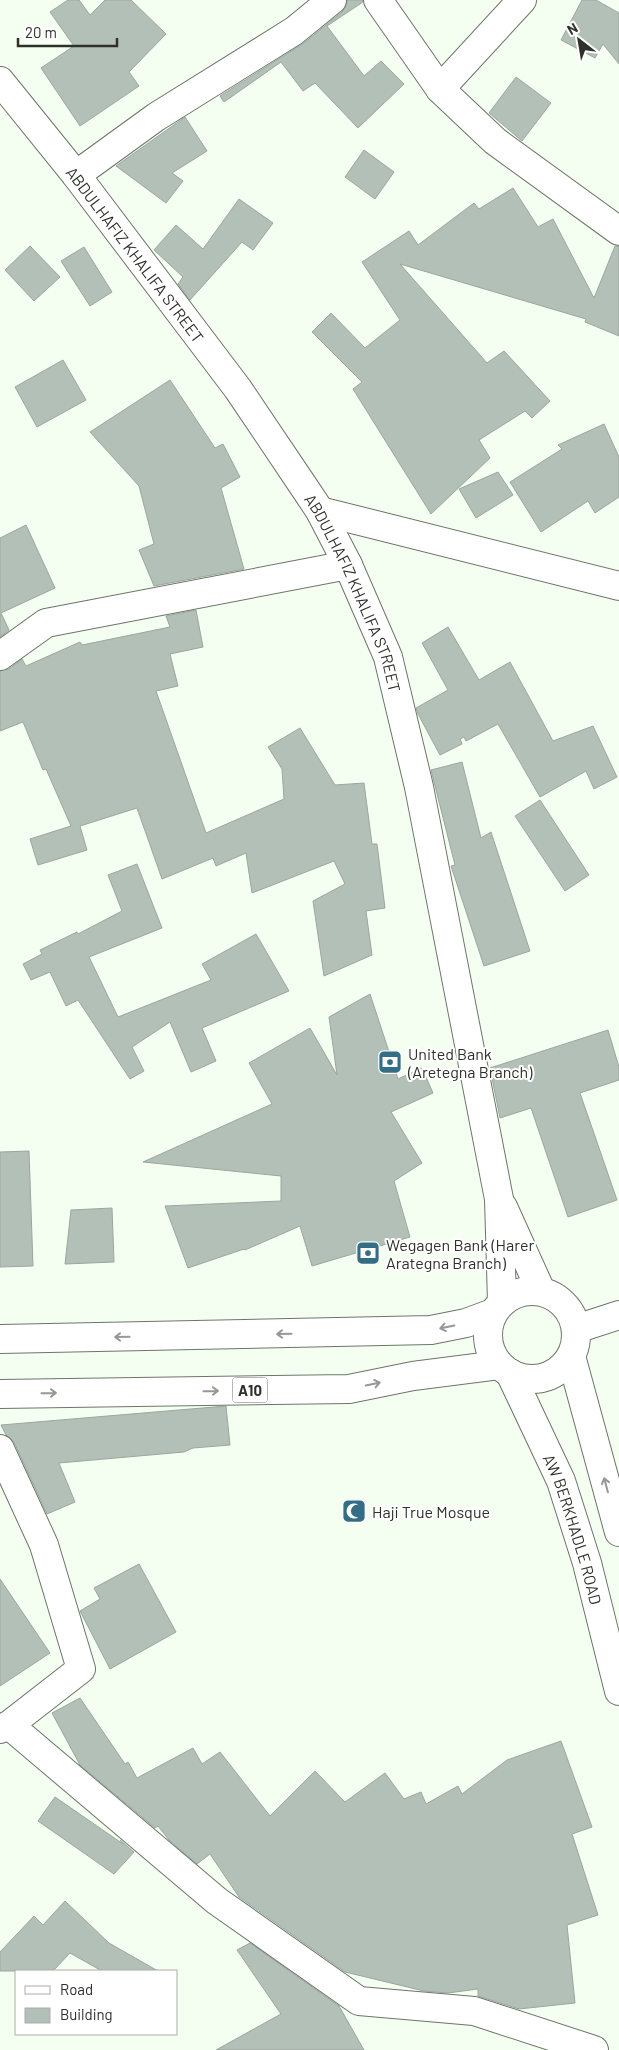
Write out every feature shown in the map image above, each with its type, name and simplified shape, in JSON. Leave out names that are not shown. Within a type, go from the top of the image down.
[{"type":"main road","points":[[76,175],[156,117],[294,32],[332,0]]},
{"type":"main road","points":[[378,0],[440,89],[495,141],[619,232]]},
{"type":"main road","points":[[440,89],[522,0]]},
{"type":"main road","name":"ABDULHAFIZ KHALIFA STREET","points":[[0,80],[76,175],[238,389],[320,511],[348,565],[391,666],[421,797],[499,1199]]},
{"type":"main road","points":[[320,511],[619,586]]},
{"type":"main road","points":[[0,656],[46,623],[348,565]]},
{"type":"main road","points":[[499,1199],[541,1291]]},
{"type":"main road","points":[[0,1339],[431,1330],[466,1324],[497,1307],[513,1294],[526,1291],[541,1291],[554,1295],[573,1316],[576,1329],[576,1343],[571,1356],[562,1368],[551,1375],[537,1379],[523,1378],[504,1369],[491,1353],[487,1340],[488,1326],[497,1307],[499,1199]]},
{"type":"main road","points":[[576,1329],[619,1315]]},
{"type":"main road","points":[[571,1356],[619,1532]]},
{"type":"main road","name":"A10","points":[[0,1394],[349,1389],[413,1376],[504,1369]]},
{"type":"main road","name":"AW BERKHADLE ROAD","points":[[504,1369],[561,1481],[587,1563],[618,1684]]},
{"type":"main road","points":[[0,1450],[44,1546],[81,1669],[4,1727],[217,1902],[359,2001],[474,2011],[594,2050]]},
{"type":"building","points":[[68,0],[79,0],[90,15],[105,0],[131,0],[166,34],[129,72],[139,86],[80,126],[41,68],[74,46],[50,12]]},
{"type":"building","points":[[347,0],[363,0],[363,2],[327,26],[364,76],[381,61],[404,84],[358,128],[315,83],[303,91],[281,62],[224,102],[220,96],[304,43],[342,12]]},
{"type":"building","points":[[582,0],[596,0],[619,13],[619,64],[603,44],[595,58],[561,40]]},
{"type":"building","points":[[516,77],[551,103],[522,141],[489,113]]},
{"type":"building","points":[[185,117],[207,151],[172,173],[183,181],[166,203],[116,166]]},
{"type":"building","points":[[364,150],[394,172],[375,199],[345,177]]},
{"type":"building","points":[[513,188],[538,227],[553,219],[594,298],[615,246],[619,246],[619,336],[585,322],[586,319],[400,264],[487,363],[504,351],[550,401],[532,418],[525,411],[479,440],[490,458],[431,514],[353,389],[362,382],[312,332],[331,313],[365,348],[400,320],[362,262],[409,231],[418,245],[474,203],[479,209]]},
{"type":"building","points":[[239,199],[273,223],[253,250],[242,242],[190,300],[178,284],[183,277],[154,250],[176,225],[203,249]]},
{"type":"building","points":[[30,246],[60,277],[34,301],[5,270]]},
{"type":"building","points":[[84,247],[112,292],[90,306],[61,261]]},
{"type":"building","points":[[63,360],[86,400],[37,427],[15,387]]},
{"type":"building","points":[[170,380],[215,448],[223,444],[240,477],[221,488],[244,569],[154,586],[139,550],[154,544],[139,486],[90,432]]},
{"type":"building","points":[[604,424],[619,457],[619,497],[595,513],[588,501],[541,532],[510,482],[562,449],[558,445]]},
{"type":"building","points":[[498,472],[513,495],[476,518],[459,489]]},
{"type":"building","points":[[26,525],[55,588],[1,613],[9,630],[0,637],[0,538]]},
{"type":"building","points":[[196,610],[203,647],[170,654],[178,686],[156,691],[206,833],[284,799],[282,769],[268,747],[300,728],[335,785],[364,783],[372,844],[377,844],[385,908],[366,911],[372,955],[324,976],[313,901],[345,884],[334,861],[252,893],[246,853],[216,866],[213,858],[162,879],[137,808],[80,826],[87,850],[38,865],[30,839],[71,826],[46,769],[43,770],[23,722],[0,731],[0,671],[9,669],[22,659],[26,666],[80,642],[82,645],[170,627],[166,616]]},
{"type":"building","points":[[448,627],[479,680],[510,662],[553,741],[593,726],[617,777],[594,789],[586,771],[540,797],[498,724],[466,741],[464,737],[460,739],[462,744],[440,755],[416,708],[448,690],[422,643]]},
{"type":"building","points":[[462,762],[481,838],[491,832],[530,951],[484,966],[451,866],[455,865],[431,770]]},
{"type":"building","points":[[540,800],[589,875],[565,891],[515,816]]},
{"type":"building","points":[[137,864],[162,928],[89,957],[118,1017],[211,980],[202,964],[256,934],[289,991],[202,1028],[216,1061],[191,1072],[170,1022],[132,1047],[144,1071],[130,1079],[78,1000],[66,1006],[50,972],[31,980],[23,964],[42,954],[40,950],[77,932],[78,934],[122,911],[108,875]]},
{"type":"building","points":[[370,994],[398,1079],[422,1068],[433,1093],[391,1112],[422,1163],[394,1181],[410,1237],[312,1266],[300,1226],[245,1250],[188,1268],[165,1206],[281,1201],[281,1176],[143,1162],[272,1104],[249,1063],[310,1028],[337,1075],[329,1017]]},
{"type":"building","points":[[608,1030],[619,1067],[619,1080],[580,1093],[617,1200],[568,1217],[531,1108],[500,1118],[490,1068]]},
{"type":"building","points":[[29,1151],[33,1266],[0,1267],[0,1152]]},
{"type":"building","points":[[112,1208],[114,1262],[65,1264],[71,1210]]},
{"type":"building","points":[[226,1406],[230,1445],[193,1448],[184,1452],[59,1463],[75,1502],[47,1514],[14,1442],[6,1435],[1,1425]]},
{"type":"building","points":[[139,1564],[176,1632],[110,1669],[80,1611],[100,1599],[94,1588]]},
{"type":"building","points":[[0,1579],[50,1653],[0,1686]]},
{"type":"building","points":[[80,1698],[125,1764],[128,1762],[137,1778],[193,1748],[202,1764],[220,1752],[270,1816],[315,1771],[345,1802],[385,1773],[404,1799],[421,1792],[426,1804],[458,1786],[462,1794],[507,1760],[561,1741],[592,1827],[572,1834],[598,1915],[567,1925],[575,2003],[519,2009],[478,1996],[478,1989],[448,1993],[424,1991],[345,1972],[239,1897],[210,1854],[197,1864],[169,1840],[158,1826],[155,1828],[80,1765],[52,1713]]},
{"type":"building","points":[[55,1797],[123,1844],[120,1840],[134,1852],[114,1874],[38,1821]]},
{"type":"building","points":[[65,1901],[109,1943],[156,1970],[100,1970],[70,1953],[54,1970],[0,1971],[0,1952],[34,1916],[43,1925]]},
{"type":"building","points":[[250,1943],[339,2006],[364,2050],[216,2050],[281,2014],[237,1950]]},
{"type":"place","name":"United Bank (Aretegna Branch)","points":[[390,1062]]},
{"type":"place","name":"Wegagen Bank (Harer Arategna Branch)","points":[[368,1253]]},
{"type":"place","name":"Haji True Mosque","points":[[354,1511]]}]
